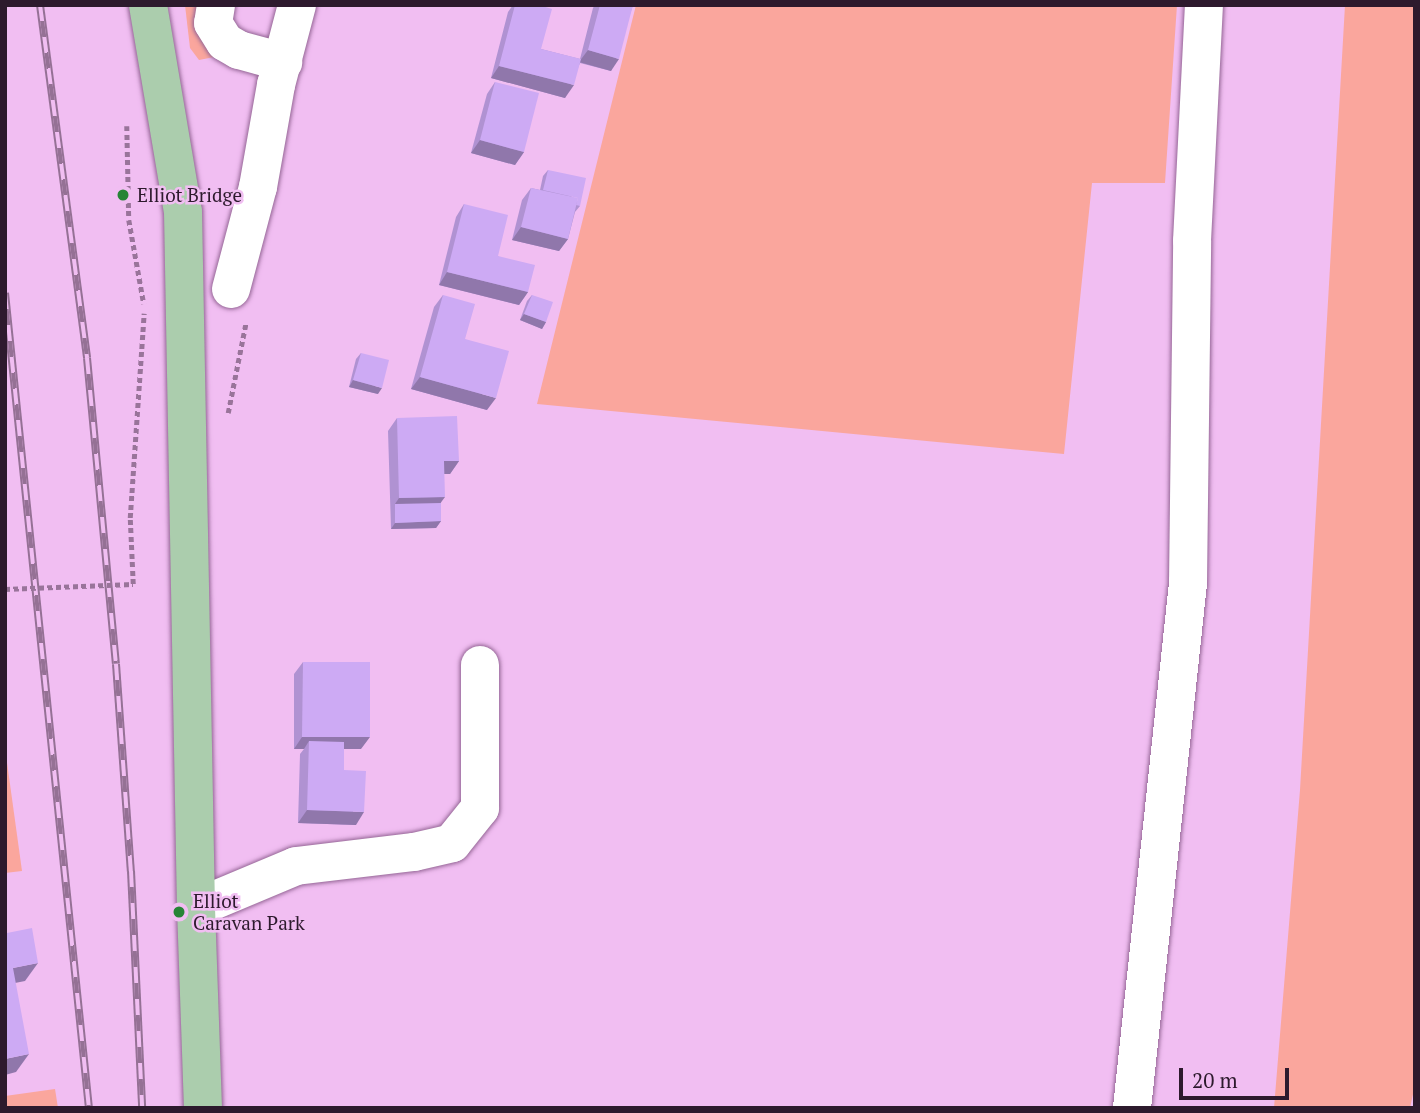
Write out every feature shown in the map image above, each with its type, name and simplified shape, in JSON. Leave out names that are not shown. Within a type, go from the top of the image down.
[{"type":"main road","points":[[149,5],[183,212],[196,908],[203,1108]]},
{"type":"street","points":[[216,5],[213,23],[225,42],[239,50],[283,62]]},
{"type":"street","points":[[231,289],[258,187],[297,5]]},
{"type":"street","points":[[1132,1108],[1188,583],[1192,241],[1204,5]]},
{"type":"street","points":[[196,908],[296,866],[414,852],[452,843],[481,808],[480,665]]},
{"type":"path","points":[[5,589],[133,584],[130,518],[144,307],[129,220],[127,118]]},
{"type":"shaded area","points":[[185,5],[199,5],[214,57],[199,60],[190,48]]},
{"type":"shaded area","points":[[636,5],[1177,5],[1165,183],[1092,183],[1064,454],[537,404]]},
{"type":"shaded area","points":[[1345,5],[1415,5],[1415,1085],[1410,1108],[1274,1108],[1300,790]]},
{"type":"shaded area","points":[[5,748],[22,871],[5,873]]},
{"type":"shaded area","points":[[55,1089],[58,1108],[5,1108],[5,1096]]},
{"type":"building","points":[[515,5],[539,5],[552,9],[541,49],[581,59],[574,85],[499,66]]},
{"type":"building","points":[[600,5],[633,5],[619,59],[588,50]]},
{"type":"building","points":[[495,82],[539,93],[524,152],[480,140]]},
{"type":"building","points":[[548,170],[586,178],[580,206],[576,205],[578,198],[543,190]]},
{"type":"building","points":[[531,188],[578,198],[568,239],[521,227]]},
{"type":"building","points":[[464,204],[508,215],[498,256],[535,265],[528,292],[447,272]]},
{"type":"building","points":[[443,295],[475,304],[465,339],[509,351],[496,398],[420,377]]},
{"type":"building","points":[[532,295],[553,302],[546,322],[524,314]]},
{"type":"building","points":[[361,353],[389,360],[382,388],[353,380]]},
{"type":"building","points":[[457,416],[459,461],[444,461],[445,497],[399,498],[397,418]]},
{"type":"building","points":[[441,503],[441,521],[395,523],[395,504]]},
{"type":"building","points":[[303,662],[370,662],[370,737],[302,737]]},
{"type":"building","points":[[309,741],[344,742],[344,770],[366,771],[364,812],[307,810]]},
{"type":"building","points":[[5,922],[7,933],[32,928],[38,963],[13,968],[29,1054],[5,1059]]},
{"type":"railway","points":[[40,5],[87,358],[116,664],[131,871],[142,1108]]},
{"type":"railway","points":[[5,293],[89,1108]]},
{"type":"place","name":"Elliot Bridge","points":[[123,195]]},
{"type":"place","name":"Elliot Caravan Park","points":[[179,912]]}]
